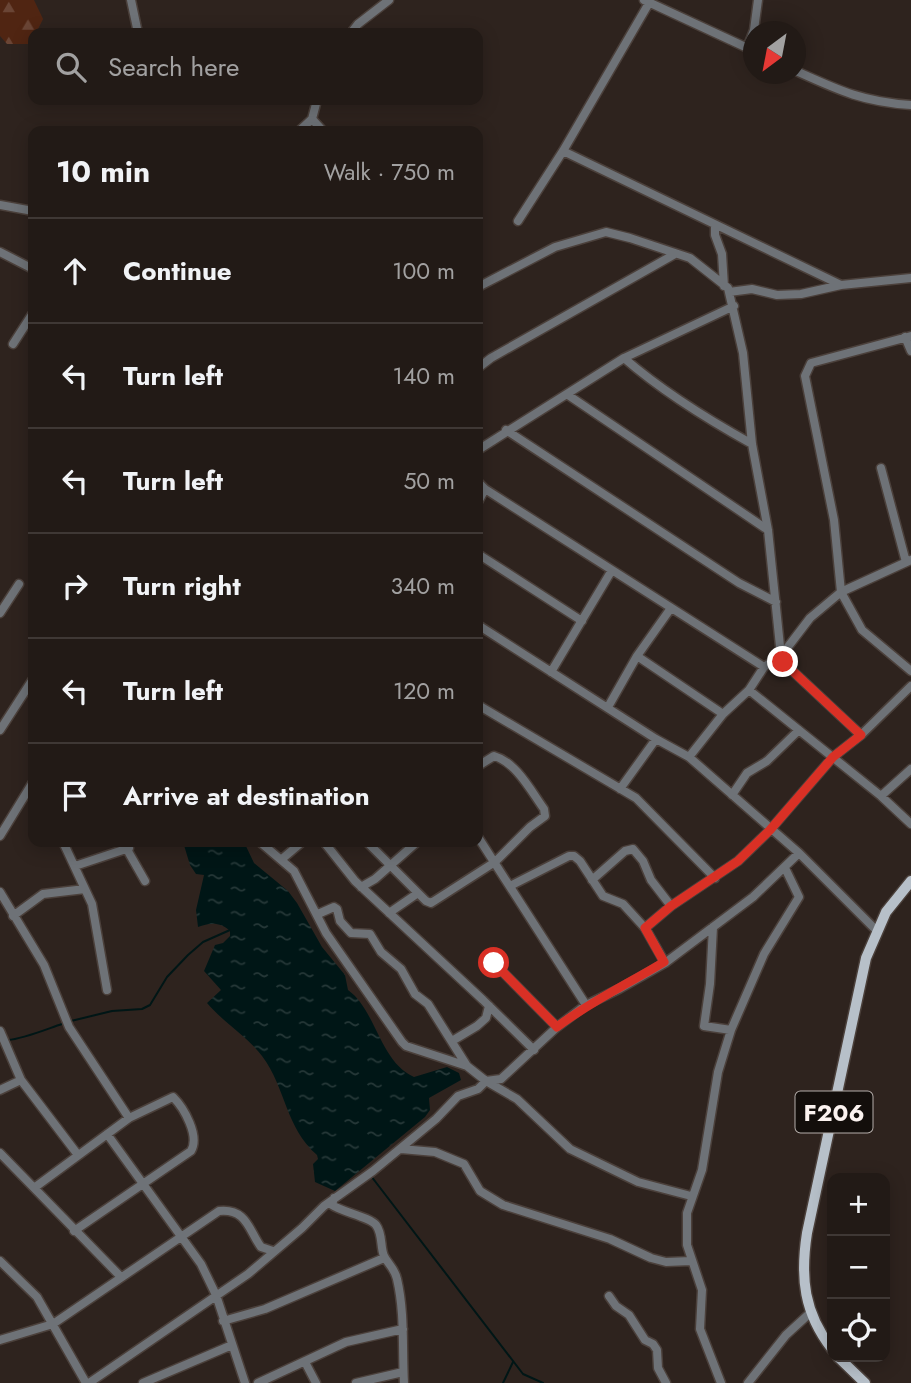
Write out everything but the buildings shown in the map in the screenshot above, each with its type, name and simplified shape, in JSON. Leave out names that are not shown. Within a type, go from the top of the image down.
[{"type":"main road","name":"F206","points":[[827,1341],[810,1313],[803,1266],[807,1233],[866,957],[876,930],[898,894],[911,881]]},
{"type":"main road","points":[[843,1362],[864,1383]]},
{"type":"street","points":[[131,0],[137,28]]},
{"type":"street","points":[[355,28],[389,0]]},
{"type":"street","points":[[755,21],[758,0]]},
{"type":"street","points":[[518,221],[563,151],[646,1],[743,47]]},
{"type":"street","points":[[806,76],[846,94],[868,100],[911,105]]},
{"type":"street","points":[[304,126],[312,119],[316,105]]},
{"type":"street","points":[[312,119],[318,126]]},
{"type":"street","points":[[563,151],[841,285]]},
{"type":"street","points":[[0,205],[28,210]]},
{"type":"street","points":[[715,225],[715,235],[722,254],[727,289],[734,306],[743,353],[752,444],[768,530],[780,656],[783,662],[861,735]]},
{"type":"street","points":[[483,284],[563,244],[606,232],[690,258],[727,289],[752,289],[777,295],[801,294],[841,285],[911,278]]},
{"type":"street","points":[[0,252],[28,266]]},
{"type":"street","points":[[483,365],[675,254]]},
{"type":"street","points":[[483,446],[624,358],[734,306]]},
{"type":"street","points":[[13,344],[28,321]]},
{"type":"street","points":[[911,351],[908,337],[811,363],[805,376],[834,520],[841,592],[862,630],[911,671]]},
{"type":"street","points":[[624,358],[706,419],[752,444]]},
{"type":"street","points":[[568,395],[768,530]]},
{"type":"street","points":[[506,430],[739,583],[776,602]]},
{"type":"street","points":[[689,757],[723,714],[749,690],[764,667],[780,656],[810,618],[841,592],[909,561],[881,468]]},
{"type":"street","points":[[483,493],[485,489],[764,667]]},
{"type":"street","points":[[483,557],[582,621]]},
{"type":"street","points":[[551,672],[612,570]]},
{"type":"street","points":[[0,613],[19,584]]},
{"type":"street","points":[[608,707],[637,656],[671,608]]},
{"type":"street","points":[[483,628],[656,739],[689,757],[799,853],[876,930]]},
{"type":"street","points":[[637,656],[723,714]]},
{"type":"street","points":[[645,928],[671,906],[738,861],[770,830],[833,757],[861,735],[911,686]]},
{"type":"street","points":[[0,730],[28,687]]},
{"type":"street","points":[[749,690],[881,796],[911,824]]},
{"type":"street","points":[[483,708],[636,798],[715,878]]},
{"type":"street","points":[[732,796],[747,773],[767,761],[799,730]]},
{"type":"street","points":[[620,789],[656,739]]},
{"type":"street","points":[[372,847],[418,893],[432,903],[495,862],[545,816],[544,809],[504,759],[494,756],[483,763]]},
{"type":"street","points":[[881,796],[911,769]]},
{"type":"street","points":[[0,835],[28,790]]},
{"type":"street","points":[[483,844],[586,1005]]},
{"type":"street","points":[[66,847],[96,918],[107,990]]},
{"type":"street","points":[[75,866],[123,847]]},
{"type":"street","points":[[128,847],[145,881]]},
{"type":"street","points":[[266,847],[294,871],[326,933],[406,1046],[467,1066],[517,1099],[570,1149],[638,1182],[691,1196]]},
{"type":"street","points":[[282,859],[296,847]]},
{"type":"street","points":[[328,847],[361,887],[534,1050]]},
{"type":"street","points":[[361,887],[410,847]]},
{"type":"street","points":[[592,880],[625,851],[633,849],[643,861],[651,880],[671,906]]},
{"type":"street","points":[[0,1261],[30,1289],[87,1383],[248,1274],[334,1198],[401,1149],[436,1119],[457,1096],[478,1089],[486,1081],[501,1079],[557,1027],[586,1005],[664,962],[753,897],[799,853]]},
{"type":"street","points":[[510,886],[574,856],[603,896],[623,904],[645,928],[664,962]]},
{"type":"street","points":[[721,1383],[700,1329],[702,1290],[691,1261],[686,1225],[691,1196],[702,1170],[718,1072],[731,1030],[764,954],[799,897],[785,868]]},
{"type":"street","points":[[13,916],[43,894],[85,889]]},
{"type":"street","points":[[0,892],[44,965],[69,1027],[129,1118]]},
{"type":"street","points":[[389,914],[418,893]]},
{"type":"street","points":[[318,914],[334,907],[338,909],[340,920],[351,933],[370,934],[381,952],[401,969],[415,994],[428,1004],[467,1066]]},
{"type":"street","points":[[713,927],[710,984],[704,1026],[731,1030]]},
{"type":"street","points":[[494,963],[557,1027]]},
{"type":"street","points":[[452,1041],[486,1018],[489,1006]]},
{"type":"street","points":[[0,1031],[21,1080],[78,1155]]},
{"type":"street","points":[[0,1090],[21,1080]]},
{"type":"street","points":[[34,1188],[129,1118],[173,1097],[187,1119],[195,1139],[191,1151],[75,1231]]},
{"type":"street","points":[[107,1134],[201,1265],[216,1295],[245,1383]]},
{"type":"street","points":[[401,1149],[435,1152],[459,1162],[468,1169],[480,1191],[503,1205],[610,1239],[651,1258],[666,1262],[691,1261]]},
{"type":"street","points":[[0,1153],[121,1278]]},
{"type":"street","points":[[334,1198],[332,1205],[338,1209],[376,1224],[384,1258],[391,1264],[397,1279],[403,1329],[404,1383]]},
{"type":"street","points":[[0,1340],[53,1324],[219,1211],[236,1213],[248,1223],[258,1244],[273,1251]]},
{"type":"street","points":[[223,1321],[265,1309],[384,1258]]},
{"type":"street","points":[[609,1296],[616,1306],[629,1315],[645,1340],[657,1350],[658,1368],[666,1383]]},
{"type":"street","points":[[748,1383],[786,1335],[810,1313]]},
{"type":"street","points":[[258,1383],[358,1338],[403,1329]]},
{"type":"street","points":[[143,1383],[232,1345]]},
{"type":"street","points":[[305,1362],[316,1383]]},
{"type":"street","points":[[356,1383],[403,1373]]},
{"type":"green space","points":[[0,0],[34,0],[43,19],[38,28],[28,28],[28,44],[7,44],[0,36]]},
{"type":"water","points":[[185,847],[246,847],[254,863],[288,891],[297,903],[322,947],[345,975],[348,990],[365,1010],[393,1060],[414,1077],[447,1067],[459,1073],[461,1080],[429,1098],[430,1110],[425,1117],[335,1191],[315,1182],[313,1164],[318,1159],[317,1155],[298,1132],[262,1056],[207,1003],[221,990],[204,971],[215,945],[223,943],[230,936],[230,931],[215,924],[198,927],[196,910],[204,875],[196,874]]},
{"type":"waterway","points":[[71,1021],[112,1011],[142,1009],[150,1005],[167,977],[188,955],[203,942],[230,930]]},
{"type":"waterway","points":[[8,1040],[62,1024]]},
{"type":"waterway","points":[[371,1176],[523,1374],[543,1383]]},
{"type":"waterway","points":[[503,1383],[513,1362]]},
{"type":"route","points":[[494,963],[557,1027],[586,1005],[664,962],[645,928],[671,906],[738,861],[760,841],[833,757],[861,735],[783,662]]}]
